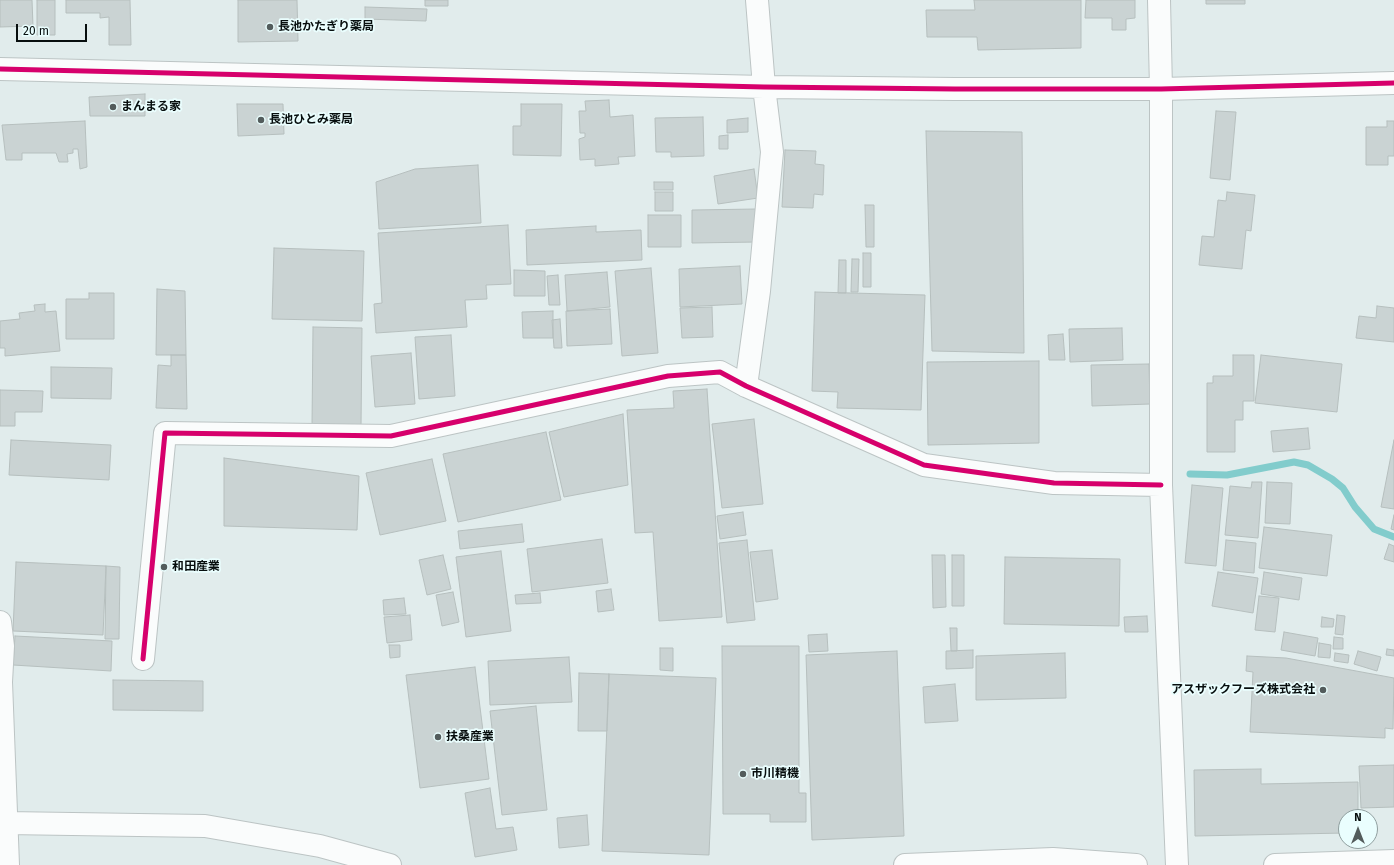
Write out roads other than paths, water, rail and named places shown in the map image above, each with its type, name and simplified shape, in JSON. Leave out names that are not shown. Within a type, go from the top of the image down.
[{"type":"street","points":[[746,386],[759,290],[772,152],[764,87],[757,0]]},
{"type":"street","points":[[1159,0],[1161,89],[1161,485],[1177,865]]},
{"type":"street","points":[[0,69],[764,87],[955,89],[1161,89],[1394,83]]},
{"type":"street","points":[[143,659],[165,433],[391,436],[668,376],[720,372],[746,386],[924,465],[1054,484],[1161,485]]},
{"type":"street","points":[[0,622],[2,646],[1,682],[8,865]]},
{"type":"street","points":[[6,823],[204,826],[320,846],[390,865]]},
{"type":"street","points":[[905,865],[1053,859],[1136,865]]},
{"type":"street","points":[[1275,865],[1394,861]]},
{"type":"waterway","points":[[1190,474],[1227,475],[1294,462],[1308,465],[1332,479],[1343,488],[1355,507],[1374,529],[1394,537]]},
{"type":"place","name":"長池かたぎり薬局","points":[[270,27]]},
{"type":"place","name":"まんまる家","points":[[113,107]]},
{"type":"place","name":"長池ひとみ薬局","points":[[261,120]]},
{"type":"place","name":"和田産業","points":[[164,567]]},
{"type":"place","name":"アスザックフーズ株式会社","points":[[1323,690]]},
{"type":"place","name":"扶桑産業","points":[[438,737]]},
{"type":"place","name":"市川精機","points":[[743,774]]}]
